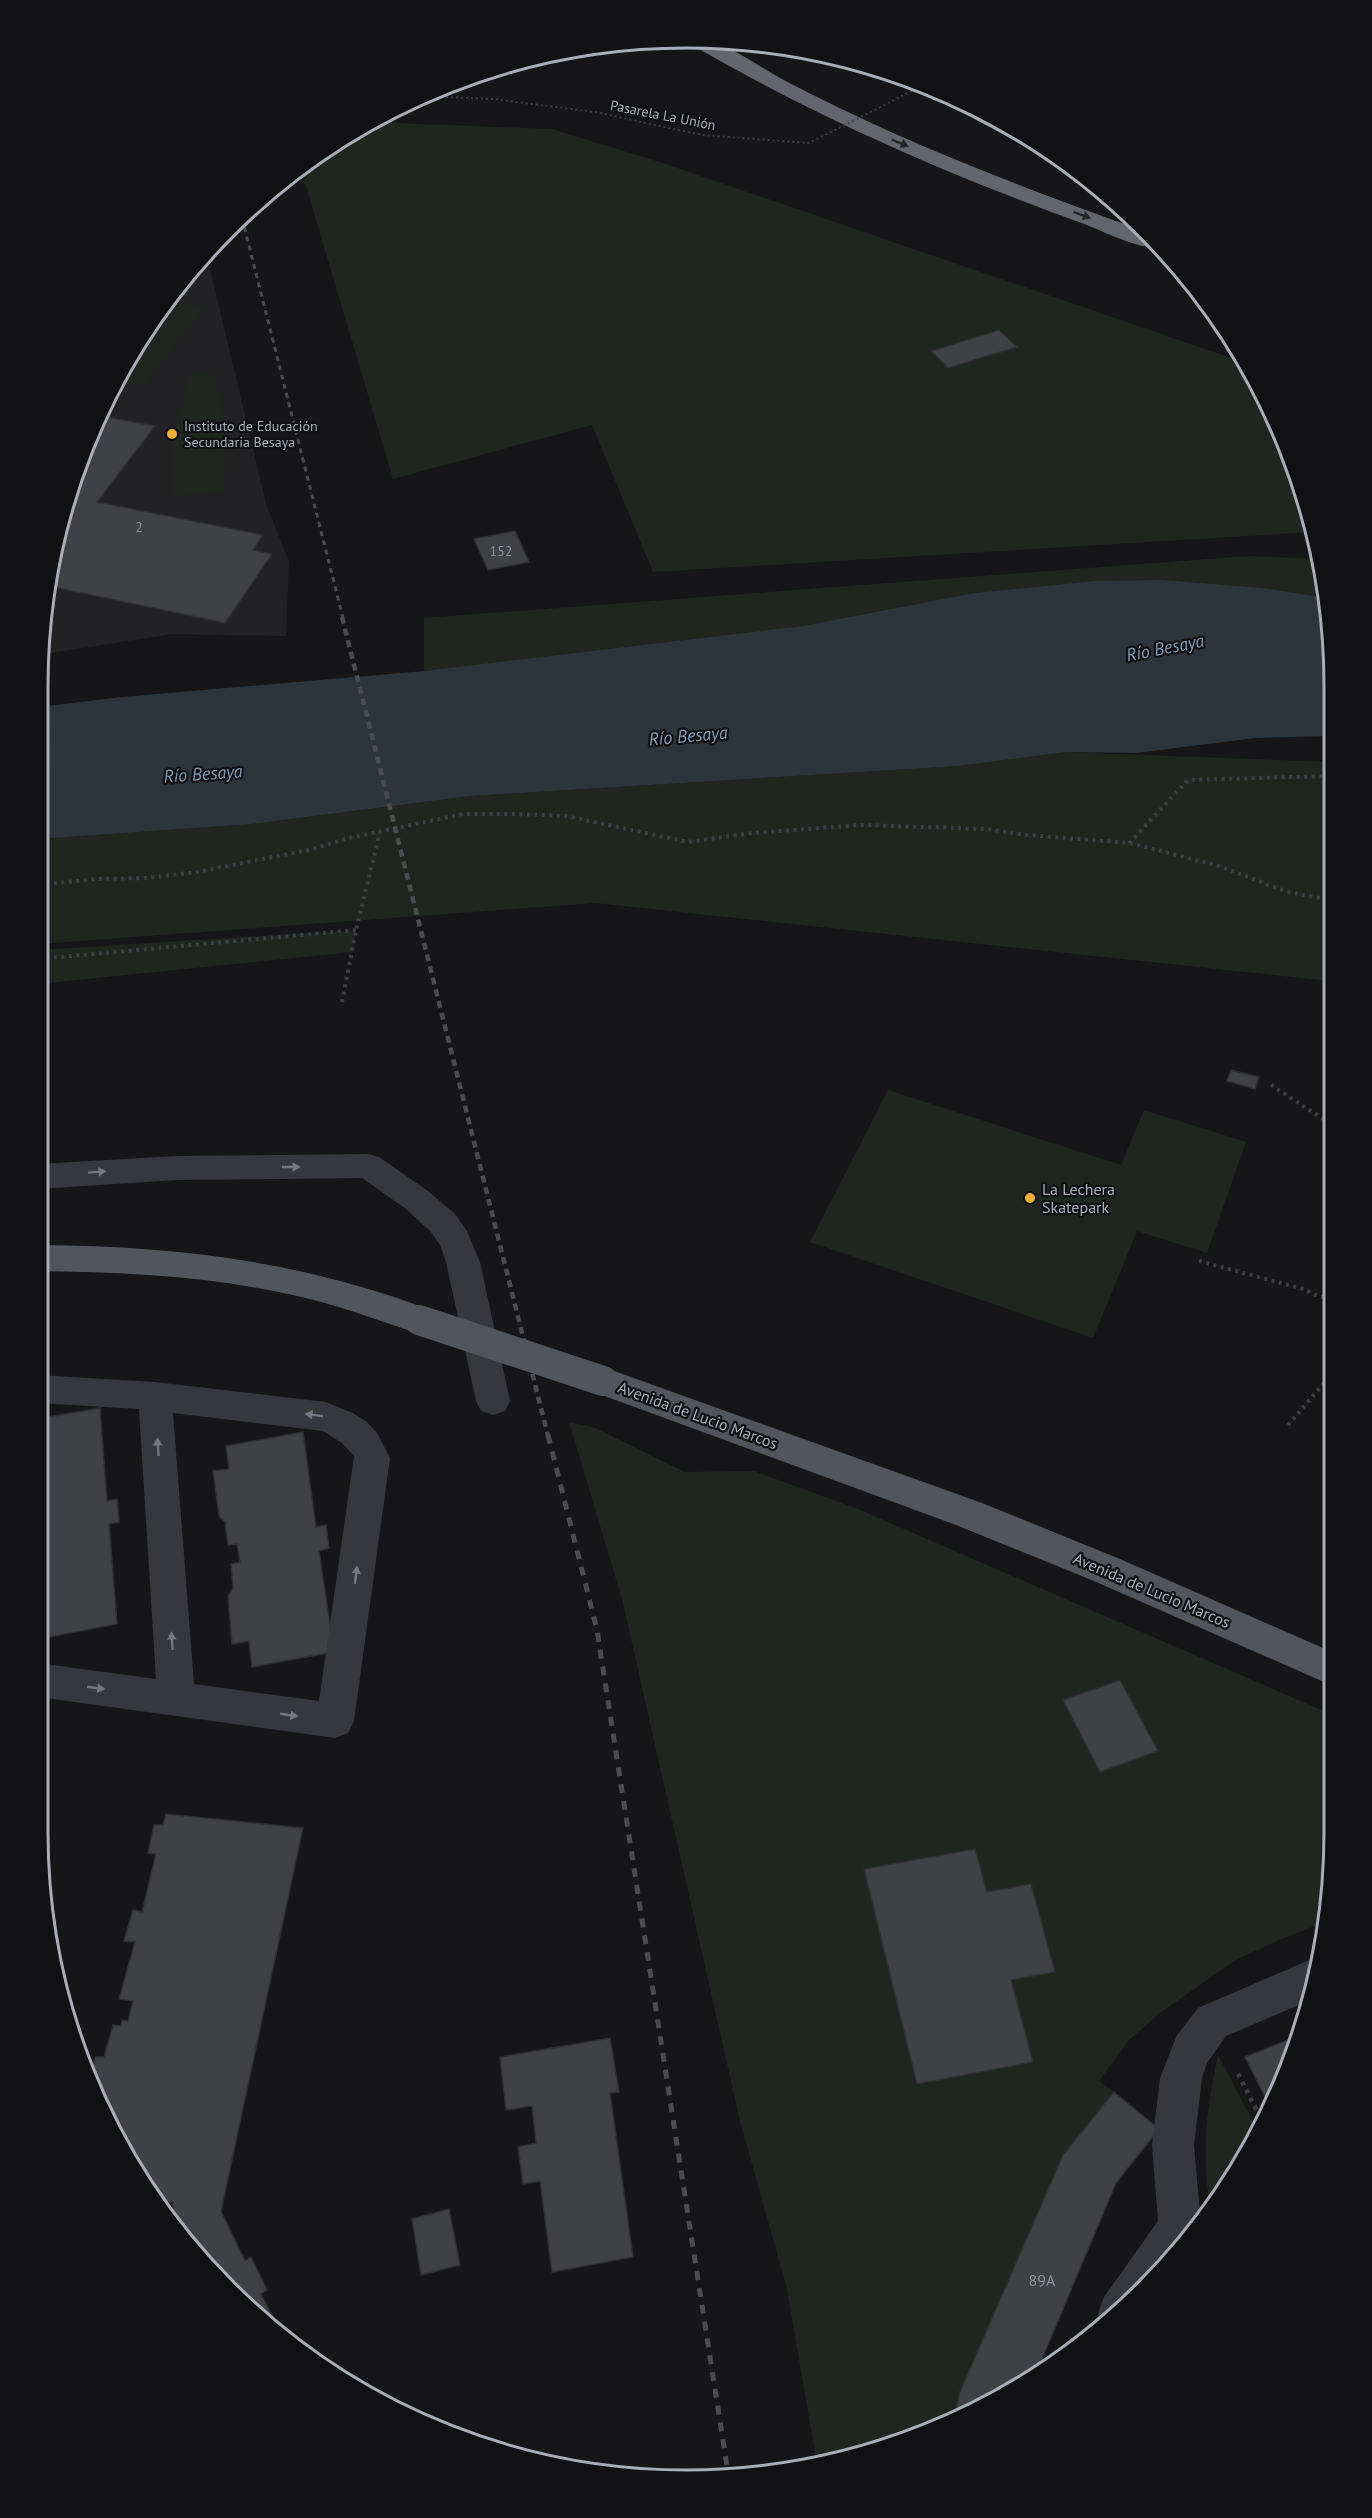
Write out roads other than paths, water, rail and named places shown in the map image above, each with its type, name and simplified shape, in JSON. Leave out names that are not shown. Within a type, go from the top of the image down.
[{"type":"highway","points":[[697,48],[762,83],[871,131],[991,181],[1138,236]]},
{"type":"highway","points":[[713,49],[780,86],[871,131]]},
{"type":"main road","name":"Avenida de Lucio Marcos","points":[[48,1258],[160,1262],[224,1269],[322,1288],[603,1381],[980,1518],[1107,1570],[1324,1666]]},
{"type":"street","points":[[48,1176],[176,1168],[368,1166],[428,1209],[455,1239],[463,1262],[493,1401]]},
{"type":"street","points":[[48,1390],[155,1396],[326,1417],[350,1428],[369,1447],[372,1458],[336,1721],[48,1681]]},
{"type":"street","points":[[155,1396],[176,1700]]},
{"type":"street","points":[[1184,2231],[1173,2145],[1181,2078],[1192,2050],[1212,2022],[1306,1981]]},
{"type":"water","name":"Río Besaya","points":[[1162,580],[1262,588],[1318,596],[1323,644],[1324,736],[1255,738],[1136,753],[1067,752],[958,766],[471,796],[252,824],[48,838],[48,706],[122,697],[424,671],[803,626],[975,593],[1095,581]]},
{"type":"railway","points":[[244,226],[343,618]]},
{"type":"railway","points":[[342,617],[548,1436]]},
{"type":"railway","points":[[548,1435],[597,1630],[727,2469]]},
{"type":"place","name":"Instituto de Educación Secundaria Besaya","points":[[172,434]]},
{"type":"place","name":"La Lechera Skatepark","points":[[1030,1198]]}]
